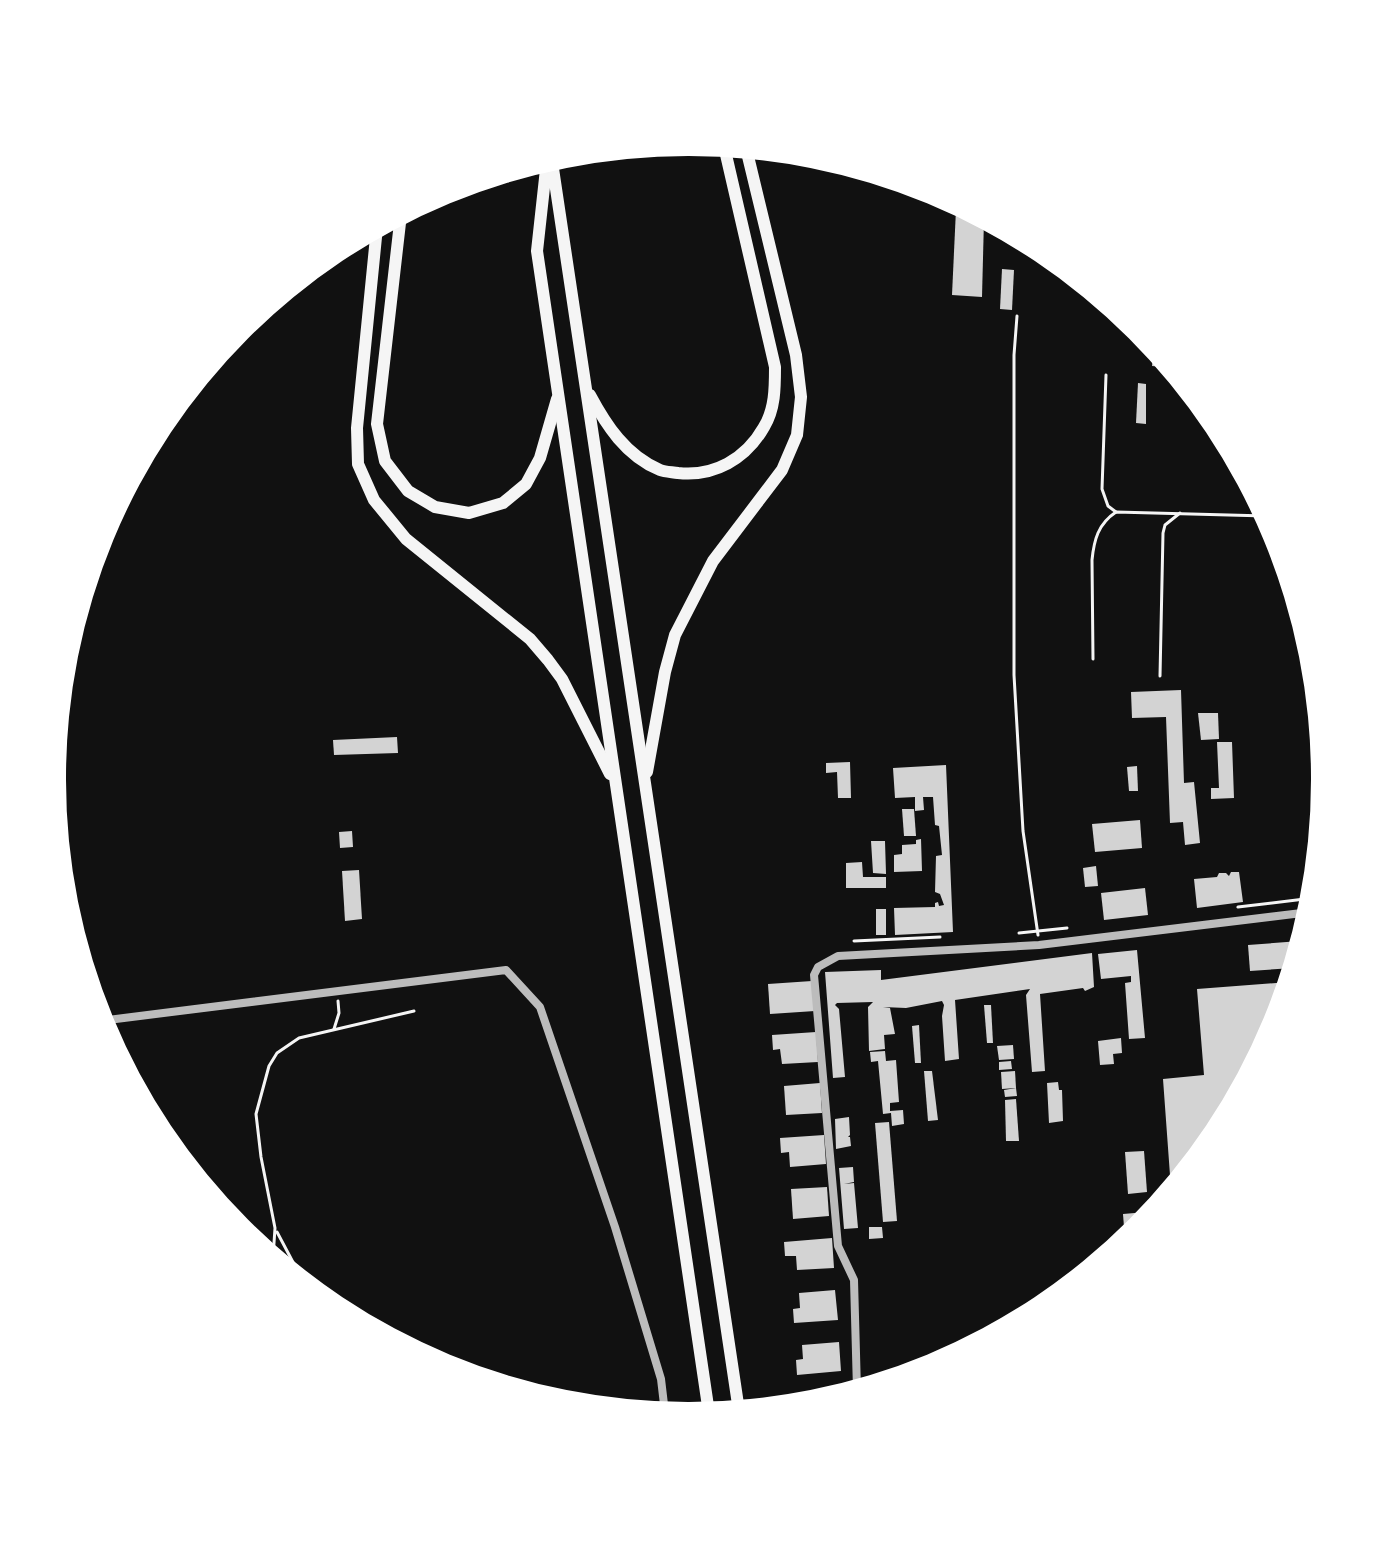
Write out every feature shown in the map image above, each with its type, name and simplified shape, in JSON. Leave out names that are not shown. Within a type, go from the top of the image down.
[{"type":"main road","points":[[585,386],[624,446],[661,471],[698,475],[726,465],[748,449],[765,426],[774,399],[775,367],[727,158]]},
{"type":"main road","points":[[645,783],[665,672],[675,635],[713,561],[782,470],[797,435],[801,397],[796,355],[749,160]]},
{"type":"main road","points":[[551,172],[737,1399]]},
{"type":"main road","points":[[547,173],[537,251],[707,1401]]},
{"type":"main road","points":[[399,228],[377,424],[385,461],[408,491],[435,507],[469,513],[503,503],[526,484],[540,458],[558,392]]},
{"type":"main road","points":[[376,241],[357,428],[358,464],[374,500],[406,539],[530,639],[548,660],[562,679],[616,788]]},
{"type":"street","points":[[857,1378],[854,1280],[838,1246],[814,975],[818,967],[838,956],[1039,945],[1296,914]]},
{"type":"street","points":[[114,1019],[506,970],[540,1007],[615,1227],[661,1379],[664,1401]]},
{"type":"path","points":[[1017,316],[1014,355],[1014,675],[1023,831],[1039,945]]},
{"type":"path","points":[[1106,375],[1102,489],[1108,506],[1116,512]]},
{"type":"path","points":[[1093,659],[1094,544],[1106,519],[1116,512],[1252,516]]},
{"type":"path","points":[[1160,676],[1163,533],[1165,525],[1180,513]]},
{"type":"path","points":[[1233,908],[1299,900]]},
{"type":"path","points":[[1008,933],[1080,927]]},
{"type":"path","points":[[854,941],[952,937]]},
{"type":"path","points":[[334,1029],[339,1013],[336,990]]},
{"type":"path","points":[[274,1243],[275,1228],[256,1114],[269,1066],[277,1053],[299,1038],[414,1011]]},
{"type":"path","points":[[275,1228],[290,1257]]},
{"type":"building","points":[[956,217],[984,231],[982,297],[952,295]]},
{"type":"building","points":[[1002,269],[1014,270],[1012,310],[1000,309]]},
{"type":"building","points":[[1138,383],[1146,384],[1146,424],[1136,423]]},
{"type":"building","points":[[1181,690],[1184,783],[1194,782],[1200,843],[1185,845],[1183,822],[1170,823],[1166,717],[1132,718],[1131,692]]},
{"type":"building","points":[[1198,713],[1218,713],[1219,739],[1201,740]]},
{"type":"building","points":[[397,737],[398,753],[334,755],[333,740]]},
{"type":"building","points":[[1217,742],[1232,742],[1234,798],[1211,799],[1211,788],[1219,788]]},
{"type":"building","points":[[850,762],[851,798],[838,798],[837,772],[826,773],[826,763]]},
{"type":"building","points":[[946,765],[953,932],[895,935],[894,908],[935,907],[938,902],[939,906],[944,905],[940,894],[935,892],[936,856],[942,855],[933,797],[923,797],[924,810],[915,811],[915,797],[895,798],[893,768]]},
{"type":"building","points":[[1137,766],[1138,791],[1129,791],[1127,767]]},
{"type":"building","points":[[902,809],[914,809],[916,836],[904,836]]},
{"type":"building","points":[[1140,820],[1142,848],[1095,852],[1092,824]]},
{"type":"building","points":[[352,831],[353,847],[340,848],[339,832]]},
{"type":"building","points":[[921,839],[922,871],[894,872],[894,855],[902,854],[902,845],[916,844],[916,840]]},
{"type":"building","points":[[871,841],[885,841],[886,874],[873,873]]},
{"type":"building","points":[[862,862],[863,877],[886,877],[886,888],[846,888],[846,863]]},
{"type":"building","points":[[1096,866],[1098,886],[1085,887],[1083,868]]},
{"type":"building","points":[[359,870],[362,919],[345,921],[342,871]]},
{"type":"building","points":[[1231,872],[1239,872],[1243,902],[1197,908],[1194,879],[1217,877],[1219,873],[1229,876]]},
{"type":"building","points":[[1145,888],[1148,915],[1104,920],[1101,893]]},
{"type":"building","points":[[876,909],[886,909],[886,935],[876,935]]},
{"type":"building","points":[[1289,942],[1281,969],[1250,971],[1248,945]]},
{"type":"building","points":[[1137,950],[1145,1038],[1129,1039],[1125,983],[1131,982],[1131,976],[1101,979],[1098,954]]},
{"type":"building","points":[[1092,953],[1094,987],[1085,991],[1083,988],[1040,994],[1045,1071],[1032,1072],[1026,995],[1030,989],[955,1000],[959,1059],[945,1061],[942,1001],[906,1008],[883,1007],[890,1008],[895,1034],[884,1035],[885,1049],[869,1051],[868,1007],[873,1002],[837,1003],[845,1077],[833,1078],[825,972],[881,970],[881,980]]},
{"type":"building","points":[[812,981],[815,1011],[770,1014],[768,984]]},
{"type":"building","points":[[1277,983],[1264,1017],[1228,1090],[1170,1173],[1163,1079],[1204,1075],[1197,989]]},
{"type":"building","points":[[984,1005],[991,1005],[993,1043],[987,1043]]},
{"type":"building","points":[[919,1025],[921,1063],[915,1063],[912,1026]]},
{"type":"building","points":[[816,1032],[818,1062],[782,1064],[780,1049],[773,1050],[772,1035]]},
{"type":"building","points":[[1121,1038],[1122,1053],[1113,1054],[1114,1064],[1100,1065],[1098,1041]]},
{"type":"building","points":[[1013,1045],[1014,1059],[999,1060],[997,1046]]},
{"type":"building","points":[[885,1051],[886,1061],[896,1060],[899,1102],[890,1103],[890,1111],[903,1110],[904,1124],[892,1126],[891,1113],[883,1114],[878,1061],[871,1062],[870,1052]]},
{"type":"building","points":[[1011,1061],[1012,1069],[999,1070],[999,1062]]},
{"type":"building","points":[[924,1071],[932,1071],[938,1120],[928,1121]]},
{"type":"building","points":[[1015,1071],[1016,1088],[1002,1089],[1001,1072]]},
{"type":"building","points":[[1058,1082],[1059,1090],[1062,1090],[1063,1121],[1049,1123],[1047,1083]]},
{"type":"building","points":[[820,1083],[822,1113],[786,1115],[784,1086]]},
{"type":"building","points":[[1016,1088],[1017,1096],[1005,1097],[1004,1090]]},
{"type":"building","points":[[1016,1099],[1019,1141],[1006,1141],[1005,1100]]},
{"type":"building","points":[[849,1117],[851,1146],[836,1149],[835,1119]]},
{"type":"building","points":[[889,1122],[897,1221],[883,1222],[875,1123]]},
{"type":"building","points":[[824,1135],[826,1164],[790,1167],[789,1152],[781,1153],[780,1138]]},
{"type":"building","points":[[1144,1151],[1147,1192],[1128,1194],[1125,1152]]},
{"type":"building","points":[[853,1167],[854,1182],[844,1184],[854,1183],[858,1228],[844,1229],[839,1168]]},
{"type":"building","points":[[827,1187],[829,1216],[793,1219],[791,1189]]},
{"type":"building","points":[[1135,1213],[1124,1224],[1123,1214]]},
{"type":"building","points":[[869,1227],[882,1227],[883,1238],[869,1239]]},
{"type":"building","points":[[832,1238],[834,1268],[797,1270],[796,1256],[785,1256],[784,1242]]},
{"type":"building","points":[[835,1290],[838,1320],[794,1323],[793,1309],[800,1308],[799,1293]]},
{"type":"building","points":[[839,1342],[841,1371],[797,1375],[796,1360],[803,1359],[802,1345]]}]
